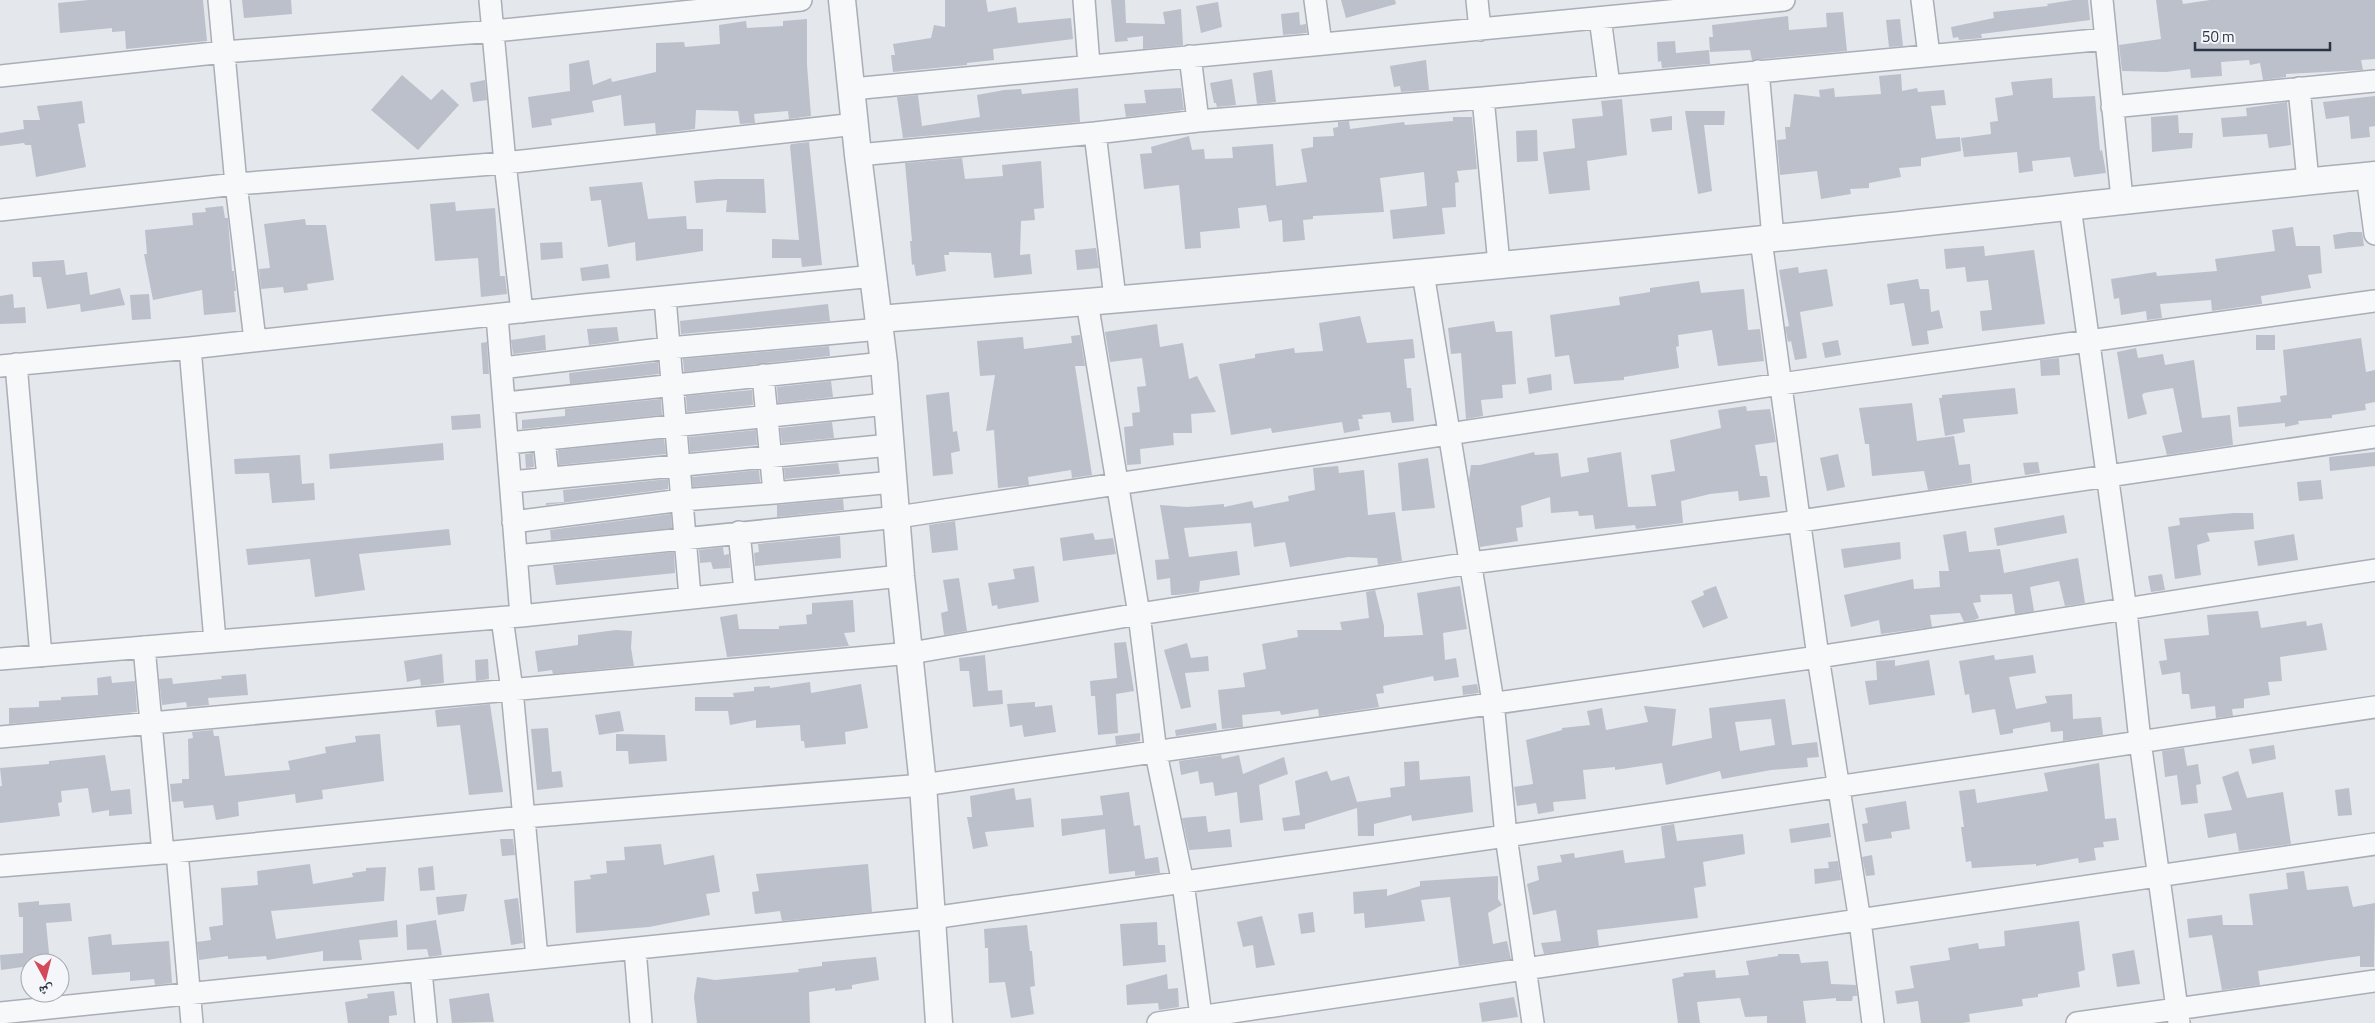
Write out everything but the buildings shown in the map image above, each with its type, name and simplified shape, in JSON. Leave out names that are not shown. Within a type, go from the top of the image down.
[{"type":"street","points":[[219,0],[236,184],[255,340]]},
{"type":"street","points":[[490,0],[505,163],[522,312]]},
{"type":"street","points":[[0,76],[224,52],[494,31],[801,0]]},
{"type":"street","points":[[842,0],[858,155],[880,324],[888,404],[901,576],[911,653],[923,784],[939,1023]]},
{"type":"street","points":[[1084,0],[1090,65]]},
{"type":"street","points":[[1315,0],[1321,44]]},
{"type":"street","points":[[1477,0],[1480,30]]},
{"type":"street","points":[[852,89],[1784,0]]},
{"type":"street","points":[[1922,0],[1929,55]]},
{"type":"street","points":[[2102,0],[2122,199]]},
{"type":"street","points":[[1600,18],[1609,85]]},
{"type":"street","points":[[858,155],[1095,133],[1198,121],[1483,98],[2106,40]]},
{"type":"street","points":[[1190,56],[1198,121]]},
{"type":"street","points":[[1758,71],[1767,239],[1781,384],[1818,657],[1860,921],[1873,1023]]},
{"type":"street","points":[[2112,107],[2375,81]]},
{"type":"street","points":[[2299,88],[2308,181]]},
{"type":"street","points":[[1483,98],[1499,264]]},
{"type":"street","points":[[0,210],[236,184],[505,163],[856,124]]},
{"type":"street","points":[[1095,133],[1115,298]]},
{"type":"street","points":[[502,368],[1115,298],[1423,273],[2070,207],[2122,199],[2371,175],[2375,234]]},
{"type":"street","points":[[2070,207],[2126,611],[2140,741],[2178,1016]]},
{"type":"street","points":[[1423,273],[1451,434],[1493,702],[1506,836],[1533,1023]]},
{"type":"street","points":[[42,656],[8,365],[190,348],[874,276]]},
{"type":"street","points":[[665,298],[690,597]]},
{"type":"street","points":[[516,556],[684,537],[898,518],[1781,384],[2375,301]]},
{"type":"street","points":[[1087,302],[1119,483],[1139,614],[1156,753],[1183,883],[1201,1020]]},
{"type":"street","points":[[497,316],[516,556],[512,617],[512,690],[537,958]]},
{"type":"street","points":[[190,348],[215,641]]},
{"type":"street","points":[[505,402],[884,363]]},
{"type":"street","points":[[763,375],[774,493]]},
{"type":"street","points":[[508,443],[888,404]]},
{"type":"street","points":[[0,737],[911,653],[1139,614],[1471,563],[1800,521],[2375,437]]},
{"type":"street","points":[[544,439],[548,477]]},
{"type":"street","points":[[511,482],[890,445]]},
{"type":"street","points":[[513,522],[682,500],[894,482]]},
{"type":"street","points":[[739,532],[744,591]]},
{"type":"street","points":[[0,866],[170,853],[524,818],[923,784],[1156,753],[1493,702],[1818,657],[2126,611],[2375,570]]},
{"type":"street","points":[[0,659],[512,617],[744,591],[901,576]]},
{"type":"street","points":[[144,647],[152,723],[190,994],[192,1023]]},
{"type":"street","points":[[0,1013],[932,918],[1506,836],[2375,707]]},
{"type":"street","points":[[1158,1023],[1201,1020],[1524,970],[2375,844]]},
{"type":"street","points":[[635,949],[641,1023]]},
{"type":"street","points":[[421,971],[426,1023]]},
{"type":"street","points":[[2077,1023],[2178,1016],[2375,980]]}]
